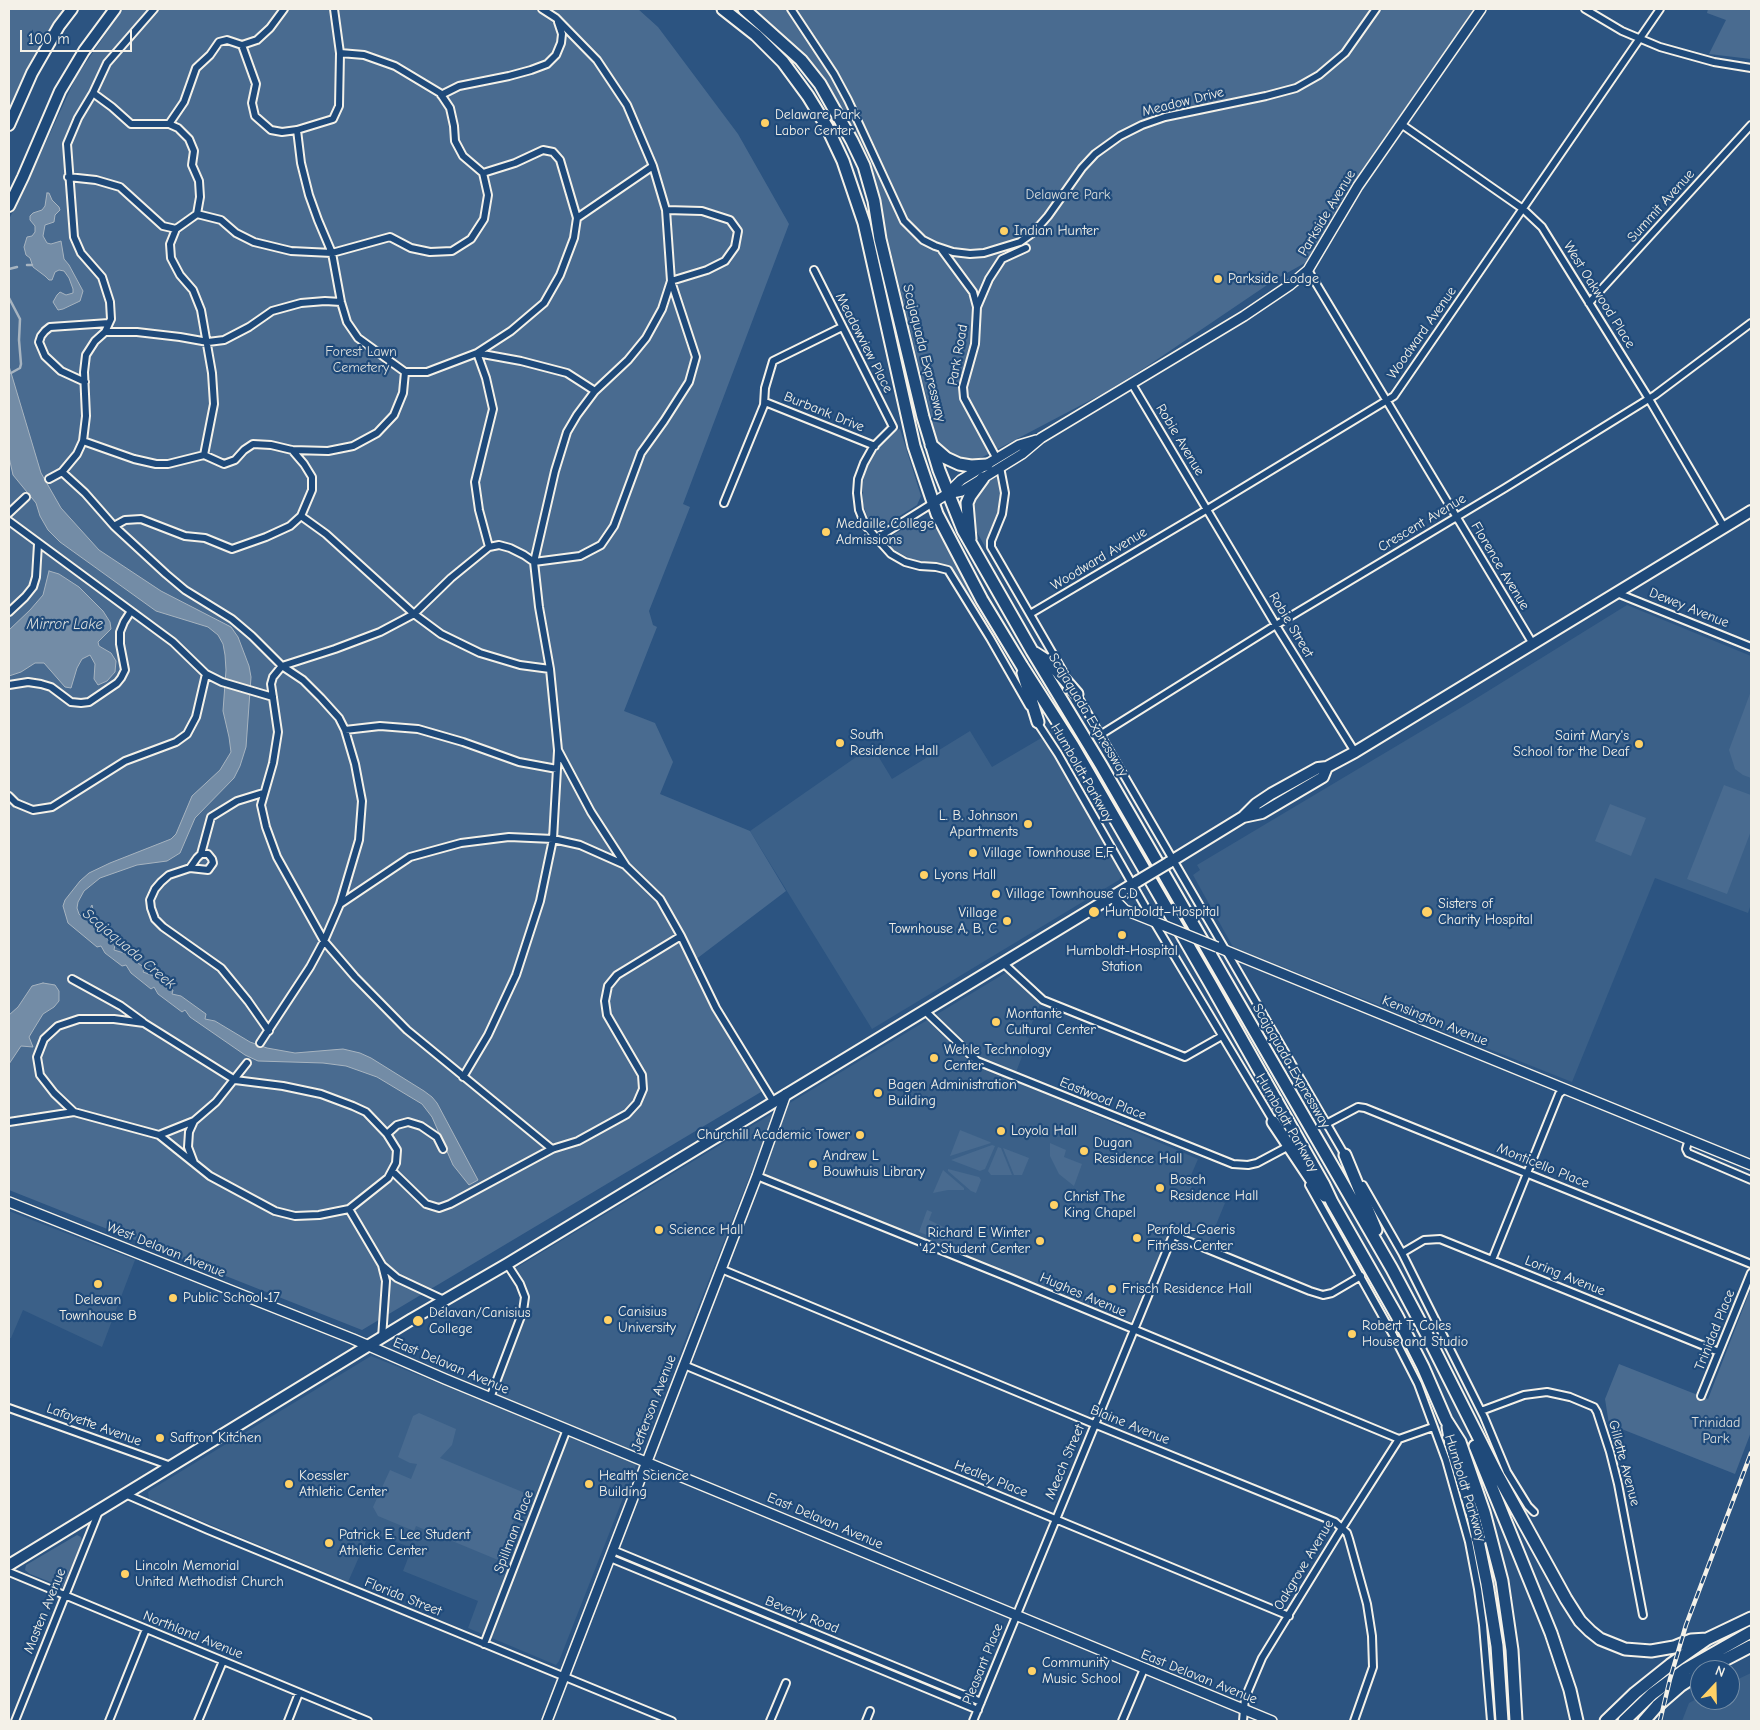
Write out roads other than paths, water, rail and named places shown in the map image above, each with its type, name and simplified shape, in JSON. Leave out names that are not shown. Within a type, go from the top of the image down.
[{"type":"highway","name":"Scajaquada Expressway","points":[[723,9],[756,35],[782,62],[808,96],[827,127],[843,161],[864,223],[914,446],[937,514],[982,600],[1073,746],[1324,1184],[1332,1202],[1397,1316],[1446,1420]]},
{"type":"highway","name":"Scajaquada Expressway","points":[[744,9],[802,60],[820,84],[864,166],[874,201],[880,239],[931,445],[947,494],[971,545],[1032,652],[1101,765],[1392,1269],[1469,1421]]},
{"type":"highway","points":[[931,445],[956,463],[971,466],[987,465]]},
{"type":"highway","points":[[971,545],[967,503],[983,478]]},
{"type":"highway","points":[[1032,652],[1049,662],[1076,694]]},
{"type":"highway","points":[[1022,666],[1038,722]]},
{"type":"highway","points":[[1273,1122],[1317,1188],[1332,1202]]},
{"type":"highway","points":[[1345,1155],[1392,1269]]},
{"type":"highway","points":[[1446,1420],[1451,1444],[1473,1516],[1487,1584],[1497,1646],[1502,1721]]},
{"type":"highway","points":[[1446,1420],[1460,1442],[1469,1466],[1495,1553],[1511,1641],[1516,1721]]},
{"type":"highway","points":[[1469,1421],[1566,1599],[1580,1621],[1590,1631],[1613,1645],[1638,1651],[1665,1649],[1691,1640],[1707,1640]]},
{"type":"highway","points":[[1469,1421],[1470,1434],[1551,1633],[1574,1704],[1577,1721]]},
{"type":"highway","points":[[1606,1721],[1657,1674],[1707,1640],[1751,1618]]},
{"type":"highway","points":[[1624,1721],[1652,1694],[1686,1669],[1751,1632]]},
{"type":"highway","points":[[1724,1660],[1751,1646]]},
{"type":"highway","points":[[1644,1721],[1662,1701],[1690,1680]]},
{"type":"main road","points":[[9,125],[32,73],[59,26],[72,9]]},
{"type":"main road","points":[[9,206],[24,177],[60,91],[84,50],[115,9]]},
{"type":"main road","points":[[9,1565],[1243,817],[1262,813],[1316,782],[1323,777],[1327,767],[1751,511]]},
{"type":"street","points":[[49,479],[62,472],[77,454],[83,441],[86,416],[86,356],[95,341],[105,332],[111,319],[110,302],[102,277],[82,253],[74,237],[67,144],[78,118],[93,93],[107,63],[154,9]]},
{"type":"street","points":[[169,124],[184,102],[196,68],[210,55],[219,42],[227,40],[242,45],[257,40],[270,28],[284,9]]},
{"type":"street","points":[[242,45],[256,84],[252,103],[255,116],[271,130],[282,132],[297,130],[333,119],[339,106],[340,53],[334,9]]},
{"type":"street","points":[[542,9],[556,18],[596,60],[627,105],[653,166],[666,210],[672,281],[696,357],[689,382],[641,453],[614,526],[601,545],[580,556],[534,562],[524,554],[510,548],[499,545],[489,547],[451,578],[414,614],[380,632],[282,666],[273,677],[271,684],[278,732],[273,763],[261,805],[266,827],[277,857],[324,941],[355,977],[407,1030],[552,1149]]},
{"type":"street","name":"Meadow Drive","points":[[791,9],[825,60],[848,100],[904,222],[923,240],[942,250],[970,254],[984,253],[1020,242],[1034,232],[1048,216],[1082,168],[1095,154],[1112,141],[1142,125],[1165,117],[1296,88],[1319,75],[1345,53],[1376,9]]},
{"type":"street","name":"Parkside Avenue","points":[[947,494],[962,491],[983,478],[1019,445],[1041,438],[1132,384],[1252,310],[1290,285],[1308,270],[1349,199],[1481,9]]},
{"type":"street","points":[[1585,9],[1610,25],[1640,39],[1683,54],[1714,62],[1751,68]]},
{"type":"street","name":"Woodward Avenue","points":[[1030,614],[1394,396],[1660,9]]},
{"type":"street","points":[[441,95],[459,86],[509,76],[547,64],[556,55],[561,43],[562,34],[556,18]]},
{"type":"street","points":[[197,214],[221,220],[236,233],[254,242],[291,251],[332,253],[390,237],[411,248],[430,252],[452,251],[471,239],[484,219],[488,195],[483,173],[463,156],[454,141],[454,126],[450,108],[441,95],[395,66],[364,55],[340,53]]},
{"type":"street","points":[[93,93],[131,124],[169,124],[178,128],[189,139],[194,151],[192,165],[199,181],[200,197],[197,214],[176,229],[170,244],[171,258],[180,275],[193,290],[208,342],[214,404],[204,455]]},
{"type":"street","name":"West Oakwood Place","points":[[1401,124],[1523,209],[1542,227],[1648,399],[1724,528]]},
{"type":"street","name":"Summit Avenue","points":[[1589,303],[1751,125]]},
{"type":"street","points":[[297,130],[309,194],[332,253],[341,302],[347,322],[358,338],[405,372],[427,372],[477,353],[511,331],[544,303],[560,274],[574,238],[577,218],[560,160],[553,152],[544,150],[515,163],[483,173]]},
{"type":"street","points":[[577,218],[653,166]]},
{"type":"street","points":[[68,177],[96,180],[120,187],[163,226],[176,229]]},
{"type":"street","points":[[666,210],[702,211],[730,220],[738,231],[735,247],[725,261],[707,270],[672,281]]},
{"type":"street","name":"Park Road","points":[[977,307],[989,279],[1002,258],[1026,248]]},
{"type":"street","name":"Park Road","points":[[942,250],[973,292],[977,307],[975,344],[963,387],[964,398],[999,463],[1004,483],[1004,504],[991,540],[991,547],[1030,614]]},
{"type":"street","name":"Meadowview Place","points":[[814,270],[893,427],[875,446]]},
{"type":"street","name":"Florence Avenue","points":[[1308,270],[1532,644]]},
{"type":"street","points":[[463,1077],[488,1035],[516,975],[540,901],[553,839],[558,750],[550,669],[539,607],[534,562],[555,471],[567,432],[577,414],[595,391],[628,360],[646,338],[662,310],[672,281]]},
{"type":"street","points":[[105,332],[137,332],[208,342],[224,340],[249,327],[272,311],[301,303],[341,302]]},
{"type":"street","points":[[85,382],[61,371],[45,356],[39,342],[41,336],[50,327],[109,323]]},
{"type":"street","name":"Crescent Avenue","points":[[1100,735],[1276,625],[1648,399],[1751,323]]},
{"type":"street","points":[[724,503],[765,402],[765,388],[773,360],[842,326]]},
{"type":"street","points":[[477,353],[522,361],[567,373],[595,391]]},
{"type":"street","points":[[477,353],[486,378],[493,409],[475,482],[479,510],[489,547]]},
{"type":"street","points":[[83,441],[134,459],[156,464],[168,464],[204,455],[224,464],[235,460],[253,444],[271,445],[292,450],[328,451],[353,446],[377,433],[394,415],[403,393],[405,372]]},
{"type":"street","name":"Robie Avenue","points":[[1132,384],[1206,509]]},
{"type":"street","name":"Burbank Drive","points":[[765,402],[875,446]]},
{"type":"street","points":[[875,446],[864,463],[858,479],[857,493],[859,510],[865,525],[877,538],[933,504]]},
{"type":"street","points":[[114,526],[125,520],[141,519],[185,536],[205,538],[232,549],[274,533],[290,526],[301,516],[312,490],[312,477],[292,450]]},
{"type":"street","name":"Parkside Avenue","points":[[933,504],[947,494],[961,480],[987,465],[999,463]]},
{"type":"street","points":[[62,472],[85,493],[114,526],[185,590],[232,619],[282,666],[303,680],[322,698],[339,718],[346,730],[362,801],[359,840],[340,904],[324,941],[310,967],[260,1043]]},
{"type":"street","points":[[9,513],[26,497]]},
{"type":"street","name":"Robie Street","points":[[1206,509],[1354,752]]},
{"type":"street","points":[[301,516],[326,534],[414,614],[441,634],[480,653],[520,665],[550,669]]},
{"type":"street","points":[[9,521],[173,642],[206,674],[222,682],[273,697]]},
{"type":"street","name":"Humboldt Parkway","points":[[877,538],[891,554],[905,562],[948,570],[1135,882],[1154,922],[1287,1146],[1393,1335],[1418,1384],[1434,1427],[1446,1460],[1469,1542],[1483,1626],[1491,1721]]},
{"type":"street","points":[[9,612],[26,598],[33,587],[36,577],[38,544]]},
{"type":"street","name":"Dewey Avenue","points":[[1617,592],[1751,647]]},
{"type":"street","points":[[9,685],[28,682],[41,684],[71,702],[88,702],[122,678],[126,670],[120,644],[120,632],[132,611]]},
{"type":"street","points":[[1030,614],[1171,861],[1227,952],[1402,1253],[1480,1411],[1507,1472],[1528,1506],[1534,1512]]},
{"type":"street","points":[[9,796],[16,803],[33,810],[52,807],[125,762],[176,742],[187,734],[196,717],[206,674]]},
{"type":"street","points":[[346,730],[380,726],[418,730],[463,742],[519,762],[557,769]]},
{"type":"street","points":[[558,750],[591,812],[626,866],[660,899],[682,936],[716,1008],[773,1101]]},
{"type":"street","points":[[190,868],[201,854],[211,817],[237,801],[264,794]]},
{"type":"street","points":[[340,904],[410,857],[461,843],[509,837],[553,839],[580,845],[626,866]]},
{"type":"street","points":[[201,854],[208,854],[212,859],[213,863],[210,870],[190,868],[169,876],[155,889],[150,900],[155,919],[163,927],[221,968],[269,1031]]},
{"type":"street","name":"Kensington Avenue","points":[[1112,897],[1125,910],[1751,1165]]},
{"type":"street","points":[[393,1172],[426,1204],[439,1208],[552,1149],[578,1141],[627,1114],[637,1103],[643,1089],[642,1075],[607,1015],[605,1001],[608,986],[617,975],[682,936]]},
{"type":"street","points":[[1003,963],[1043,1000],[1185,1057],[1222,1036]]},
{"type":"street","points":[[9,1122],[74,1112],[159,1135],[210,1176],[275,1211],[295,1216],[319,1215],[349,1209],[369,1195],[393,1172],[396,1164],[397,1150],[387,1134],[366,1112],[321,1094],[235,1080],[121,1006],[72,978]]},
{"type":"street","name":"Eastwood Place","points":[[924,1010],[977,1061],[1233,1164],[1248,1165],[1257,1163],[1287,1146]]},
{"type":"street","points":[[74,1112],[54,1093],[40,1075],[37,1057],[44,1039],[58,1026],[79,1019],[114,1019],[144,1022]]},
{"type":"street","points":[[159,1135],[194,1121],[216,1102],[247,1063]]},
{"type":"street","points":[[1492,1260],[1559,1094],[1565,1089]]},
{"type":"street","name":"Jefferson Avenue","points":[[547,1721],[721,1269],[786,1094]]},
{"type":"street","name":"Monticello Place","points":[[1326,1124],[1356,1108],[1362,1107],[1751,1264]]},
{"type":"street","points":[[194,1121],[189,1132],[188,1147],[194,1164]]},
{"type":"street","points":[[387,1134],[397,1125],[408,1122],[421,1126],[437,1137],[443,1149]]},
{"type":"street","points":[[1688,1139],[1686,1149],[1688,1153],[1751,1180]]},
{"type":"street","name":"Hughes Avenue","points":[[756,1176],[1399,1439]]},
{"type":"street","name":"West Delavan Avenue","points":[[9,1202],[369,1346]]},
{"type":"street","points":[[349,1209],[382,1265],[386,1281],[382,1338]]},
{"type":"street","name":"Meech Street","points":[[1016,1615],[1173,1235],[1323,1295],[1332,1293],[1360,1276]]},
{"type":"street","name":"Loring Avenue","points":[[1402,1253],[1424,1240],[1440,1239],[1719,1352]]},
{"type":"street","points":[[490,1398],[523,1311],[525,1296],[520,1284],[507,1264]]},
{"type":"street","points":[[382,1265],[397,1278],[444,1300]]},
{"type":"street","name":"Blaine Avenue","points":[[721,1269],[1095,1425],[1335,1522],[1342,1527]]},
{"type":"street","name":"Trinidad Place","points":[[1701,1396],[1751,1273]]},
{"type":"street","name":"East Delavan Avenue","points":[[369,1346],[490,1398],[1272,1721]]},
{"type":"street","name":"Hedley Place","points":[[684,1365],[1289,1616]]},
{"type":"street","name":"Gillette Avenue","points":[[1480,1411],[1524,1395],[1546,1392],[1570,1397],[1594,1407],[1598,1412],[1618,1484],[1643,1615]]},
{"type":"street","name":"Lafayette Avenue","points":[[9,1408],[171,1466]]},
{"type":"street","points":[[1399,1439],[1434,1427]]},
{"type":"street","name":"Spillman Place","points":[[484,1644],[567,1429]]},
{"type":"street","name":"Oakgrove Avenue","points":[[1243,1721],[1245,1698],[1262,1658],[1342,1527],[1399,1439]]},
{"type":"street","name":"Florida Street","points":[[125,1494],[672,1721]]},
{"type":"street","name":"Masten Avenue","points":[[15,1721],[100,1510]]},
{"type":"street","points":[[1342,1527],[1349,1539],[1370,1619],[1374,1657],[1371,1677],[1354,1721]]},
{"type":"street","name":"Beverly Road","points":[[612,1554],[739,1603],[981,1702]]},
{"type":"street","name":"Beverly Road","points":[[612,1554],[736,1610],[978,1710]]},
{"type":"street","name":"Northland Avenue","points":[[9,1572],[368,1721]]},
{"type":"street","points":[[736,1610],[739,1603]]},
{"type":"street","name":"Pleasant Place","points":[[973,1721],[1016,1615]]},
{"type":"street","points":[[109,1721],[146,1629]]},
{"type":"street","points":[[853,1658],[856,1651]]},
{"type":"street","points":[[198,1721],[223,1661]]},
{"type":"street","points":[[1122,1721],[1144,1669]]},
{"type":"street","points":[[770,1721],[786,1683]]},
{"type":"street","points":[[288,1721],[299,1693]]},
{"type":"street","points":[[866,1721],[870,1711]]},
{"type":"water","points":[[47,193],[49,193],[60,210],[55,215],[54,222],[45,225],[43,236],[47,243],[51,244],[61,241],[64,259],[83,291],[80,301],[58,310],[53,302],[57,295],[60,292],[66,295],[73,293],[69,278],[64,271],[59,270],[55,272],[52,280],[49,280],[33,267],[24,247],[27,237],[32,236],[35,232],[35,226],[30,220],[30,216],[42,210],[45,206]]},
{"type":"water","points":[[9,366],[41,473],[61,508],[99,550],[161,591],[231,627],[238,637],[251,677],[246,747],[240,766],[234,778],[195,818],[180,853],[167,861],[137,865],[100,878],[84,891],[78,902],[79,914],[84,919],[92,905],[94,915],[106,931],[105,937],[115,945],[114,950],[124,953],[145,968],[143,972],[154,976],[173,990],[172,994],[181,996],[206,1014],[205,1019],[215,1021],[250,1042],[267,1048],[295,1053],[343,1049],[360,1053],[424,1091],[437,1103],[478,1180],[469,1185],[453,1165],[432,1117],[422,1104],[377,1077],[346,1066],[323,1063],[258,1061],[245,1055],[190,1017],[185,1010],[182,1012],[158,994],[154,987],[151,989],[131,973],[126,965],[122,966],[105,953],[101,946],[97,947],[68,923],[63,906],[65,900],[80,881],[89,873],[110,863],[171,839],[176,834],[192,796],[220,770],[231,752],[223,711],[226,670],[225,655],[223,644],[218,635],[208,627],[156,611],[60,542],[48,530],[40,516],[36,503],[13,475],[9,457]]},
{"type":"water","name":"Mirror Lake","points":[[49,571],[59,574],[79,587],[103,611],[110,622],[111,629],[98,642],[99,646],[111,653],[116,661],[115,672],[107,681],[98,685],[94,679],[95,664],[90,655],[82,659],[71,688],[65,687],[44,663],[35,663],[21,672],[9,676],[9,630],[43,595]]},
{"type":"water","points":[[43,983],[55,985],[59,991],[59,1001],[54,1007],[43,1014],[29,1037],[33,1047],[21,1046],[9,1064],[9,1015],[18,1007],[32,986]]},
{"type":"waterway","points":[[27,265],[32,265]]},
{"type":"waterway","points":[[9,269],[17,267]]},
{"type":"waterway","points":[[9,298],[20,319],[21,364],[20,368],[11,373]]},
{"type":"railway","points":[[1660,1721],[1686,1625],[1751,1453]]},
{"type":"place","name":"Delaware Park Labor Center","points":[[765,123]]},
{"type":"place","name":"Indian Hunter","points":[[1004,231]]},
{"type":"place","name":"Parkside Lodge","points":[[1218,279]]},
{"type":"place","name":"Medaille College Admissions","points":[[826,532]]},
{"type":"place","name":"South Residence Hall","points":[[840,743]]},
{"type":"place","name":"Saint Mary's School for the Deaf","points":[[1639,744]]},
{"type":"place","name":"L. B. Johnson Apartments","points":[[1028,824]]},
{"type":"place","name":"Village Townhouse E,F","points":[[973,853]]},
{"type":"place","name":"Lyons Hall","points":[[924,875]]},
{"type":"place","name":"Village Townhouse C,D","points":[[996,894]]},
{"type":"place","name":"Humboldt–Hospital","points":[[1094,912]]},
{"type":"place","name":"Sisters of Charity Hospital","points":[[1427,912]]},
{"type":"place","name":"Village Townhouse A, B, C","points":[[1007,921]]},
{"type":"place","name":"Humboldt-Hospital Station","points":[[1122,935]]},
{"type":"place","name":"Montante Cultural Center","points":[[996,1022]]},
{"type":"place","name":"Wehle Technology Center","points":[[934,1058]]},
{"type":"place","name":"Bagen Administration Building","points":[[878,1093]]},
{"type":"place","name":"Loyola Hall","points":[[1001,1131]]},
{"type":"place","name":"Churchill Academic Tower","points":[[860,1135]]},
{"type":"place","name":"Dugan Residence Hall","points":[[1084,1151]]},
{"type":"place","name":"Andrew L Bouwhuis Library","points":[[813,1164]]},
{"type":"place","name":"Bosch Residence Hall","points":[[1160,1188]]},
{"type":"place","name":"Christ The King Chapel","points":[[1054,1205]]},
{"type":"place","name":"Science Hall","points":[[659,1230]]},
{"type":"place","name":"Penfold-Gaeris Fitness Center","points":[[1137,1238]]},
{"type":"place","name":"Richard E Winter '42 Student Center","points":[[1040,1241]]},
{"type":"place","name":"Delevan Townhouse B","points":[[98,1284]]},
{"type":"place","name":"Frisch Residence Hall","points":[[1112,1289]]},
{"type":"place","name":"Public School 17","points":[[173,1298]]},
{"type":"place","name":"Canisius University","points":[[608,1320]]},
{"type":"place","name":"Delavan/Canisius College","points":[[418,1321]]},
{"type":"place","name":"Robert T. Coles House and Studio","points":[[1352,1334]]},
{"type":"place","name":"Saffron Kitchen","points":[[160,1438]]},
{"type":"place","name":"Koessler Athletic Center","points":[[289,1484]]},
{"type":"place","name":"Health Science Building","points":[[589,1484]]},
{"type":"place","name":"Patrick E. Lee Student Athletic Center","points":[[329,1543]]},
{"type":"place","name":"Lincoln Memorial United Methodist Church","points":[[125,1574]]},
{"type":"place","name":"Community Music School","points":[[1032,1671]]},
{"type":"park label","name":"Delaware Park","points":[[1068,195]]},
{"type":"park label","name":"Forest Lawn Cemetery","points":[[361,360]]},
{"type":"park label","name":"Trinidad Park","points":[[1716,1432]]},
{"type":"water label","name":"Scajaquada Creek","points":[[129,949]]}]
